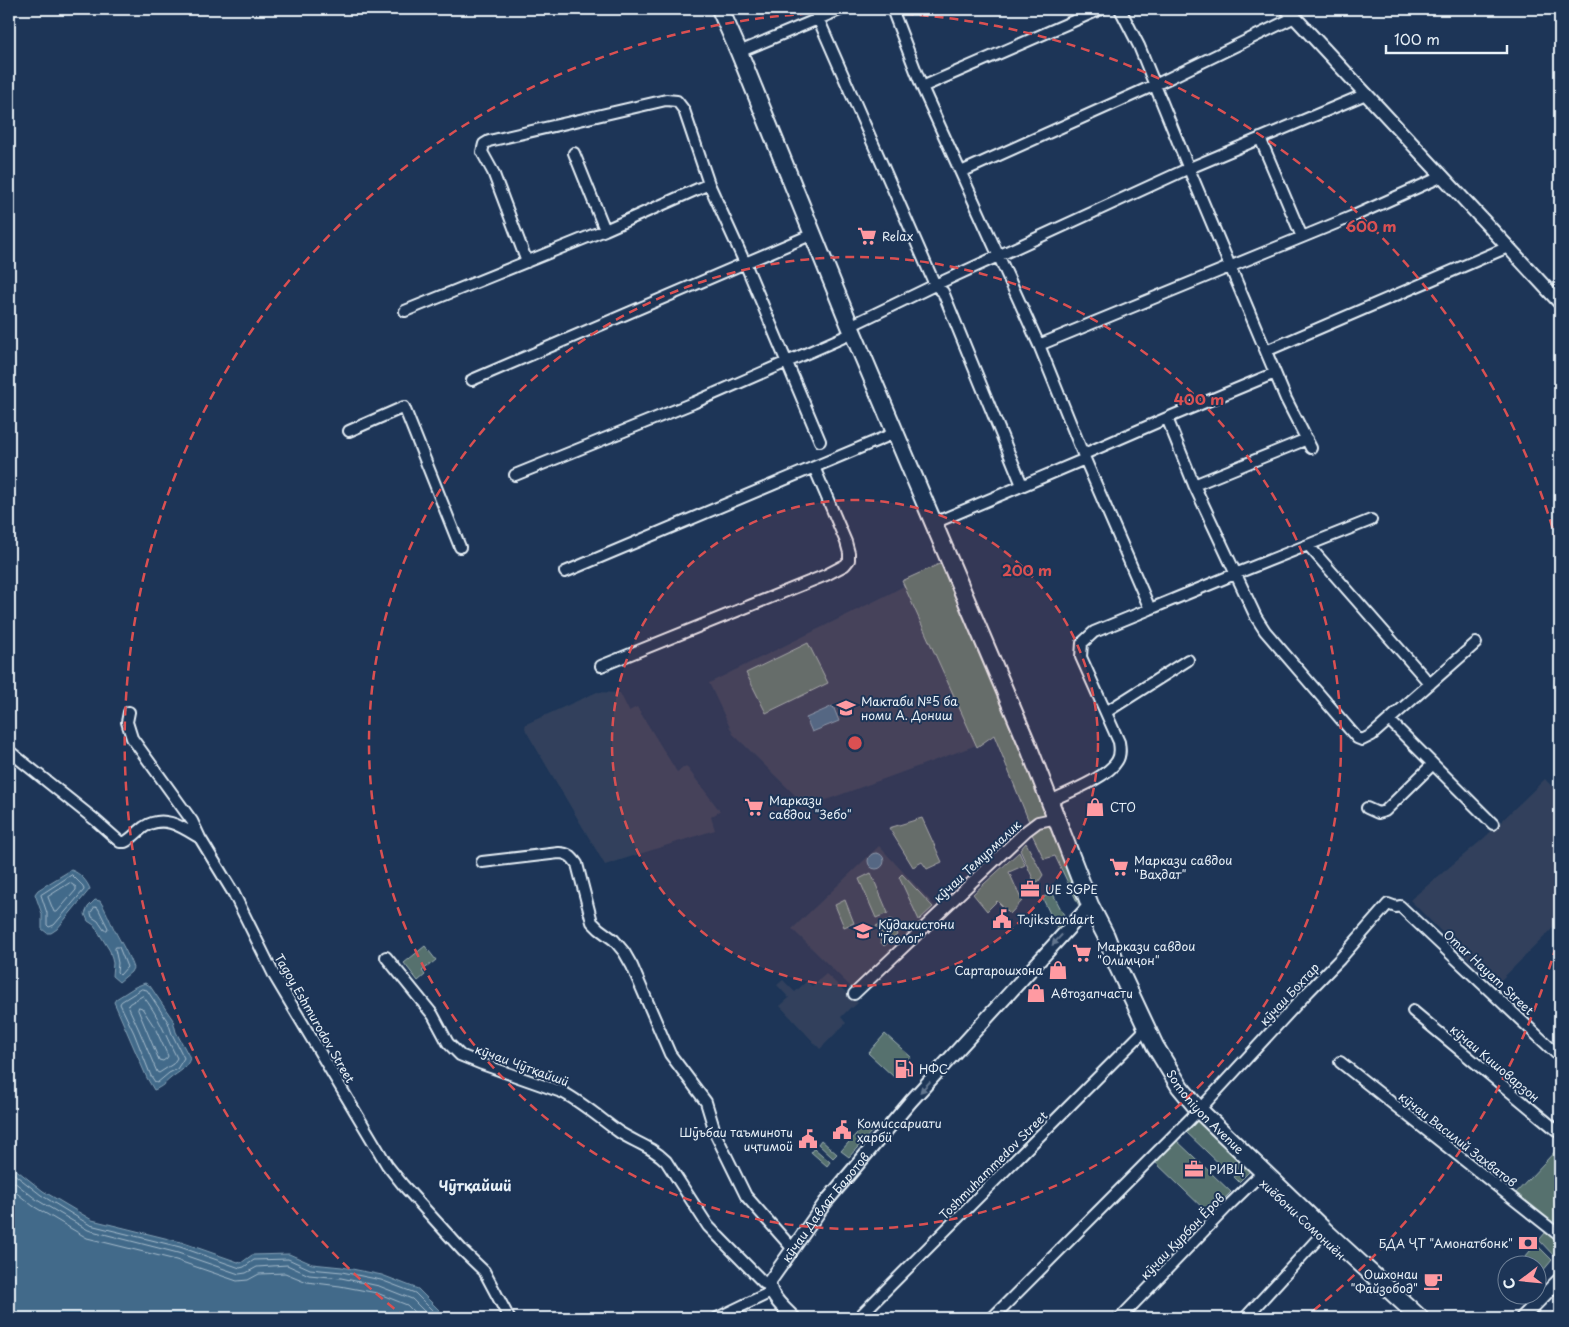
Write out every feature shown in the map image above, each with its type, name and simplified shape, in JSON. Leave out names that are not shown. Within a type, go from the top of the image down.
[{"type":"highway","name":"Somoniyon Avenue","points":[[720,9],[851,329],[1029,748],[1090,904],[1106,936],[1144,1031],[1197,1112],[1323,1233],[1420,1318]]},
{"type":"highway","name":"хиёбони Сомониён","points":[[1323,1233],[1410,1318]]},
{"type":"street","points":[[739,52],[816,14],[842,9]]},
{"type":"street","points":[[892,9],[922,88],[1038,345],[1150,609]]},
{"type":"street","points":[[922,88],[1101,9]]},
{"type":"street","points":[[1120,9],[1139,46],[1286,399],[1309,444],[1194,485]]},
{"type":"street","points":[[961,172],[1155,84],[1291,13],[1560,303]]},
{"type":"street","points":[[816,14],[935,285],[943,292],[1022,485]]},
{"type":"street","points":[[515,475],[693,403],[786,362],[935,285],[1189,169],[1366,94]]},
{"type":"street","points":[[527,262],[493,172],[482,152],[484,144],[489,141],[666,100],[677,102],[684,110],[710,184],[820,440]]},
{"type":"street","points":[[1260,138],[1302,237]]},
{"type":"street","points":[[574,153],[605,230]]},
{"type":"street","points":[[1038,345],[1302,237],[1443,176]]},
{"type":"street","points":[[406,311],[605,230],[710,184]]},
{"type":"street","points":[[472,380],[813,234]]},
{"type":"street","points":[[1266,352],[1508,247]]},
{"type":"street","points":[[934,523],[1022,485],[1167,418],[1275,373]]},
{"type":"street","points":[[349,431],[404,407],[460,547]]},
{"type":"street","points":[[1167,418],[1194,485],[1256,617],[1265,631],[1357,738],[1366,739],[1476,642]]},
{"type":"street","points":[[565,572],[895,433]]},
{"type":"street","points":[[601,666],[826,575],[845,565],[850,560],[846,542],[814,467]]},
{"type":"street","points":[[1050,801],[1076,790],[1098,777],[1116,762],[1120,750],[1119,742],[1082,657],[1082,643],[1094,632],[1371,520]]},
{"type":"street","points":[[1308,545],[1430,684]]},
{"type":"street","points":[[1106,712],[1188,660]]},
{"type":"street","name":"Tagoy Eshmurodov Street","points":[[129,712],[127,722],[132,738],[192,821],[200,838],[234,894],[275,977],[387,1165],[463,1251],[484,1271],[510,1318]]},
{"type":"street","points":[[1389,720],[1493,824]]},
{"type":"street","points":[[9,751],[120,842],[130,840],[144,827],[160,820],[185,828],[200,838]]},
{"type":"street","points":[[1367,808],[1378,813],[1385,811],[1432,764]]},
{"type":"street","name":"кӯчаи Темурмалик","points":[[854,994],[1026,831],[1038,822],[1057,818]]},
{"type":"street","points":[[482,862],[559,853],[571,856],[577,864],[592,922],[614,940],[632,966],[670,1054],[706,1102],[716,1135],[746,1196],[792,1248]]},
{"type":"street","name":"кӯчаи Давлат Баротов","points":[[770,1288],[770,1281],[825,1203],[911,1101],[1090,904]]},
{"type":"street","name":"кӯчаи Бохтар","points":[[1197,1112],[1340,959],[1388,904],[1396,907],[1400,906]]},
{"type":"street","name":"Omar Hayam Street","points":[[1400,906],[1560,1057]]},
{"type":"street","name":"кӯчаи Чӯтқайшӣ","points":[[386,958],[433,1015],[448,1043],[460,1055],[564,1093],[577,1100],[621,1133],[657,1152],[666,1161],[714,1233],[770,1288]]},
{"type":"street","name":"кӯчаи Кишоварзон","points":[[1413,1011],[1560,1133]]},
{"type":"street","name":"Toshmuhammedov Street","points":[[858,1318],[1144,1031]]},
{"type":"street","name":"кӯчаи Василий Захватов","points":[[1340,1062],[1560,1236]]},
{"type":"street","points":[[992,1318],[1197,1112]]},
{"type":"street","name":"кӯчаи Қурбон Ёров","points":[[1120,1318],[1228,1206],[1261,1175]]},
{"type":"street","points":[[1246,1318],[1323,1233]]},
{"type":"street","points":[[1522,1318],[1560,1279]]},
{"type":"street","points":[[717,1318],[770,1288],[790,1317]]},
{"type":"shaded area","name":"Мактаби №5 ба номи А. Дониш","points":[[915,580],[985,742],[807,807],[733,734],[709,683]]},
{"type":"shaded area","points":[[597,692],[620,693],[629,711],[637,707],[677,772],[686,766],[720,811],[711,817],[715,830],[605,865],[525,727],[526,724]]},
{"type":"shaded area","points":[[1545,779],[1560,795],[1560,921],[1499,982],[1484,966],[1479,970],[1410,900],[1483,839]]},
{"type":"shaded area","points":[[879,846],[937,908],[853,989],[792,929]]},
{"type":"shaded area","points":[[826,974],[858,1003],[841,1017],[846,1023],[820,1049],[780,1006],[789,998],[777,985],[783,980],[795,992],[807,981],[812,986]]},
{"type":"green space","points":[[948,560],[1053,816],[1030,824],[994,735],[977,747],[902,581]]},
{"type":"green space","points":[[808,643],[828,683],[766,713],[746,673]]},
{"type":"green space","points":[[922,818],[942,862],[927,869],[922,862],[913,867],[889,828]]},
{"type":"green space","points":[[1057,818],[1090,905],[1083,914],[1055,856],[1044,859],[1029,828]]},
{"type":"green space","points":[[1026,843],[1043,875],[1035,883],[1020,850]]},
{"type":"green space","points":[[1019,852],[1025,865],[1009,872],[1022,901],[1010,914],[997,901],[987,911],[973,894]]},
{"type":"green space","points":[[871,873],[888,913],[876,918],[859,879]]},
{"type":"green space","points":[[902,874],[933,907],[919,920],[899,877]]},
{"type":"green space","points":[[1053,894],[1067,921],[1058,930],[1042,897]]},
{"type":"green space","points":[[845,900],[854,923],[844,927],[835,905]]},
{"type":"green space","points":[[891,919],[897,935],[884,946],[880,941],[884,936],[876,926]]},
{"type":"green space","points":[[425,946],[436,960],[422,971],[425,975],[418,981],[404,963]]},
{"type":"green space","points":[[885,1034],[911,1057],[894,1077],[868,1053]]},
{"type":"green space","points":[[1197,1116],[1252,1169],[1239,1182],[1234,1177],[1240,1171],[1236,1167],[1229,1173],[1184,1130]]},
{"type":"green space","points":[[865,1124],[872,1131],[849,1157],[841,1151]]},
{"type":"green space","points":[[1174,1138],[1231,1192],[1209,1214],[1153,1160]]},
{"type":"green space","points":[[821,1140],[837,1154],[833,1158],[818,1144]]},
{"type":"green space","points":[[1560,1146],[1560,1203],[1558,1205],[1560,1207],[1560,1229],[1514,1195]]},
{"type":"green space","points":[[814,1148],[830,1162],[827,1166],[811,1152]]},
{"type":"green space","points":[[1546,1232],[1560,1243],[1560,1251],[1555,1257],[1539,1240]]},
{"type":"green space","points":[[1536,1244],[1546,1254],[1528,1254]]},
{"type":"green space","points":[[1546,1254],[1552,1260],[1546,1267]]},
{"type":"water","points":[[833,706],[839,721],[812,732],[806,718]]},
{"type":"water","points":[[873,853],[879,853],[884,858],[882,867],[873,869],[868,864],[868,858]]},
{"type":"water","points":[[71,870],[83,878],[90,889],[57,929],[47,933],[42,929],[42,914],[35,894],[38,890]]},
{"type":"water","points":[[95,900],[100,901],[104,908],[133,968],[119,982],[112,976],[113,963],[110,951],[85,914],[88,907]]},
{"type":"water","points":[[145,983],[150,986],[173,1020],[176,1032],[190,1058],[182,1070],[154,1090],[114,1002],[135,987]]},
{"type":"water","points":[[9,1164],[43,1191],[92,1220],[181,1242],[241,1263],[252,1255],[289,1254],[312,1264],[342,1267],[382,1275],[418,1289],[447,1318],[9,1318]]},
{"type":"place","name":"Relax","points":[[867,236]]},
{"type":"place","name":"Мактаби №5 ба номи А. Дониш","points":[[846,708]]},
{"type":"place","name":"Маркази савдои \"Зебо\"","points":[[754,807]]},
{"type":"place","name":"СТО","points":[[1095,807]]},
{"type":"place","name":"Маркази савдои \"Ваҳдат\"","points":[[1119,867]]},
{"type":"place","name":"UE SGPE","points":[[1030,889]]},
{"type":"place","name":"Tojikstandart","points":[[1002,919]]},
{"type":"place","name":"Кӯдакистони \"Геолог\"","points":[[863,931]]},
{"type":"place","name":"Маркази савдои \"Олимҷон\"","points":[[1082,953]]},
{"type":"place","name":"Сартарошхона","points":[[1058,970]]},
{"type":"place","name":"Автозапчасти","points":[[1036,993]]},
{"type":"place","name":"НФС","points":[[904,1069]]},
{"type":"place","name":"Комиссариати ҳарбӣ","points":[[842,1130]]},
{"type":"place","name":"Шӯъбаи таъминоти иҷтимоӣ","points":[[808,1139]]},
{"type":"place","name":"РИВЦ","points":[[1194,1169]]},
{"type":"place","name":"БДА ҶТ \"Амонатбонк\"","points":[[1528,1243]]},
{"type":"place","name":"Ошхонаи \"Файзобод\"","points":[[1433,1281]]},
{"type":"district","name":"Чӯтқайшӣ","points":[[475,1185]]}]
